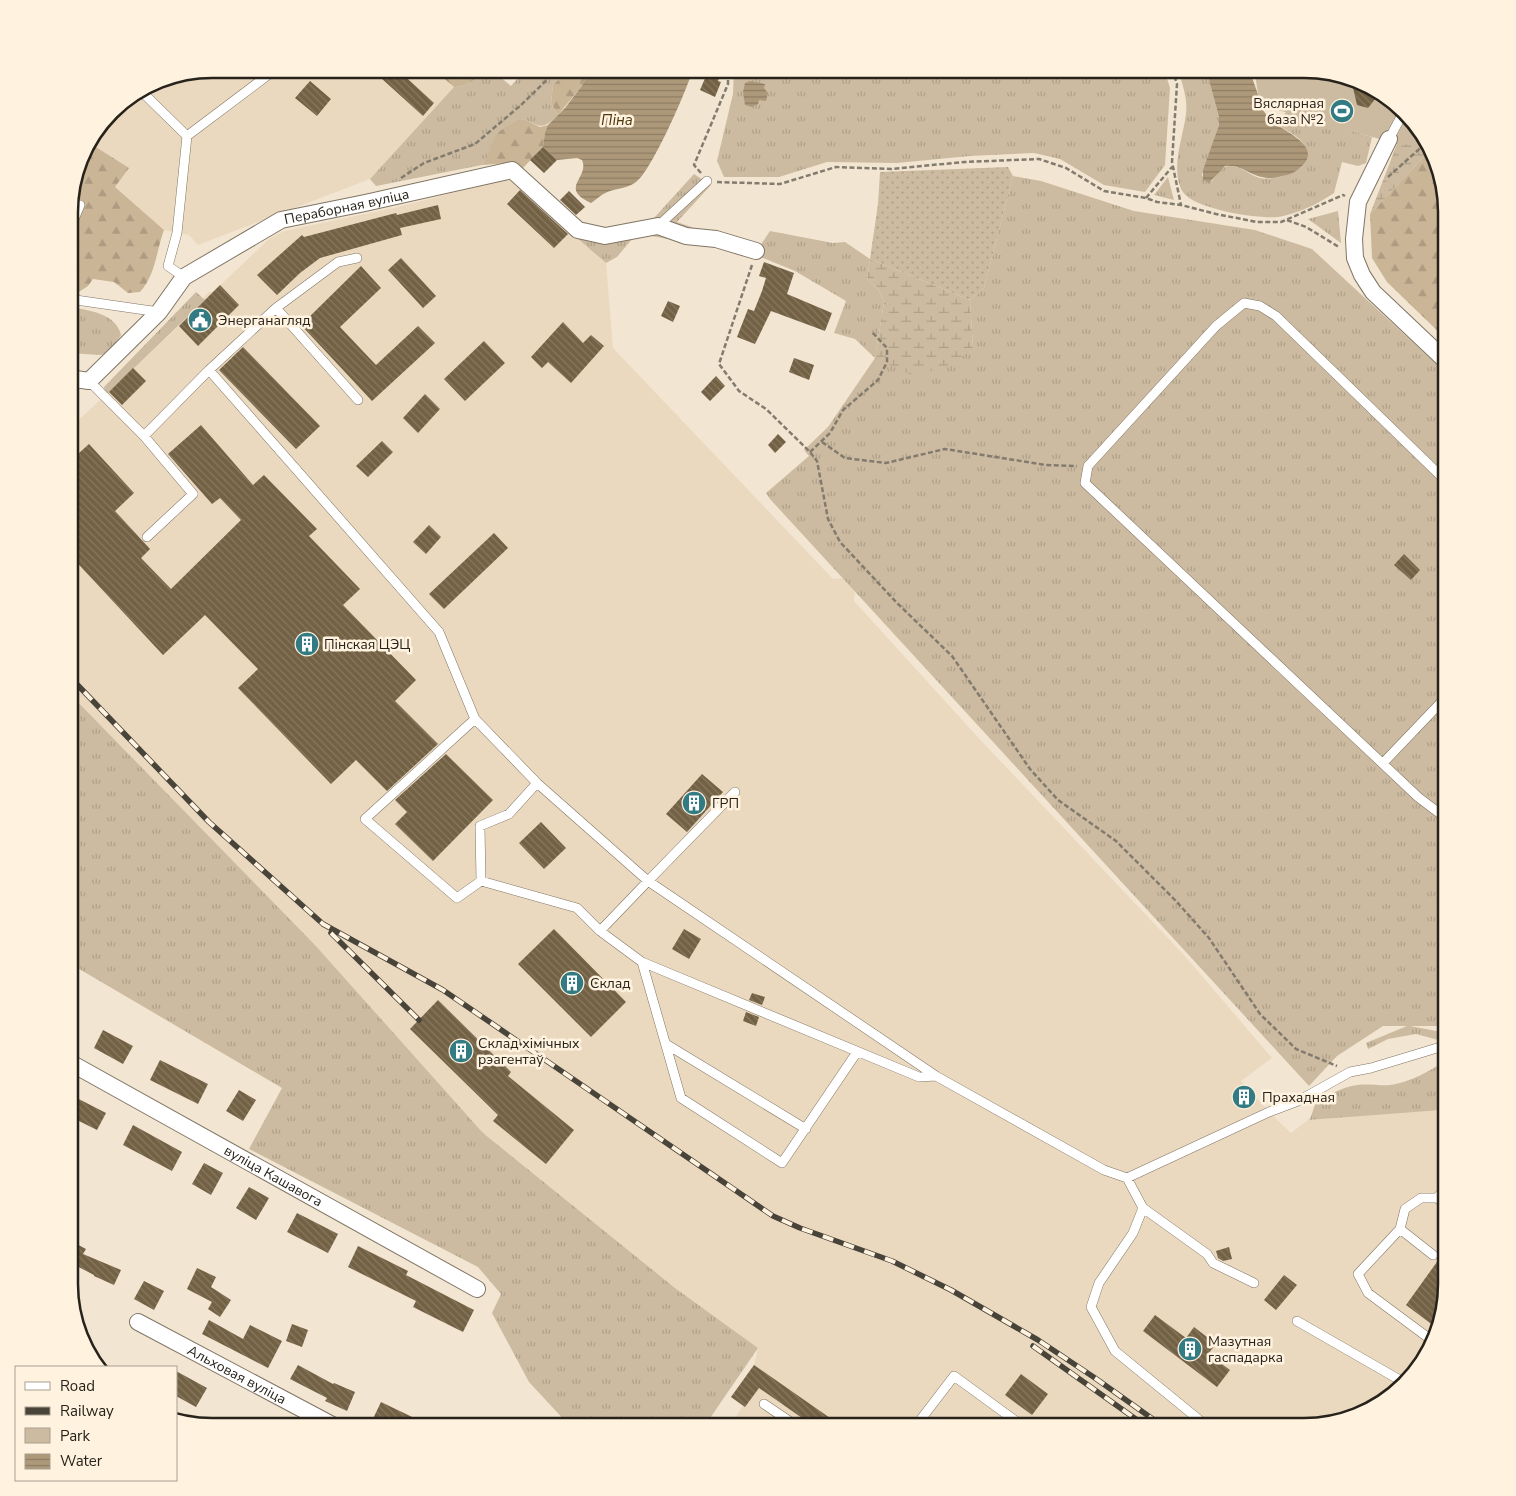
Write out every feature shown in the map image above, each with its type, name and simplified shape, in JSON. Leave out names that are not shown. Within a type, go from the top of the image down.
[{"type":"street","points":[[1389,139],[1358,202],[1354,240],[1355,258],[1362,275],[1374,292],[1438,353]]},
{"type":"street","name":"Пераборная вуліца","points":[[80,380],[159,312],[184,277],[281,220],[512,170],[578,230],[605,236],[658,226]]},
{"type":"street","points":[[658,226],[686,236],[716,239],[756,251]]},
{"type":"street","name":"вуліца Кашавога","points":[[78,1067],[477,1289]]},
{"type":"street","name":"Альховая вуліца","points":[[138,1322],[319,1418]]},
{"type":"lane","points":[[184,277],[168,266],[178,232],[187,136],[264,78]]},
{"type":"lane","points":[[145,95],[187,136]]},
{"type":"lane","points":[[1389,139],[1400,118]]},
{"type":"lane","points":[[658,226],[707,181]]},
{"type":"lane","points":[[78,210],[80,205]]},
{"type":"lane","points":[[144,436],[209,370],[276,308],[338,262],[357,258]]},
{"type":"lane","points":[[78,300],[159,312]]},
{"type":"lane","points":[[1438,473],[1276,316],[1260,306],[1244,303],[1216,326],[1088,466],[1085,483],[1418,797],[1438,812]]},
{"type":"lane","points":[[276,308],[358,400]]},
{"type":"lane","points":[[209,370],[439,632],[475,719],[536,783],[648,881],[936,1076],[1104,1170],[1127,1178],[1143,1208],[1207,1254],[1213,1263],[1254,1283]]},
{"type":"lane","points":[[80,380],[144,436],[193,494],[147,537]]},
{"type":"lane","points":[[1382,763],[1438,705]]},
{"type":"lane","points":[[475,719],[365,819],[457,898],[482,881]]},
{"type":"lane","points":[[482,881],[480,826],[509,814],[536,783]]},
{"type":"lane","points":[[600,931],[735,792]]},
{"type":"lane","points":[[482,881],[577,908],[600,931],[642,962],[919,1077],[936,1076]]},
{"type":"lane","points":[[642,962],[681,1098],[782,1163],[858,1052]]},
{"type":"lane","points":[[666,1044],[806,1129]]},
{"type":"lane","points":[[1127,1178],[1269,1112],[1298,1101],[1350,1072],[1371,1068],[1438,1048]]},
{"type":"lane","points":[[1427,1337],[1368,1293],[1358,1274],[1400,1229],[1405,1209],[1421,1198],[1437,1198]]},
{"type":"lane","points":[[1143,1208],[1133,1233],[1099,1282],[1091,1307],[1116,1351],[1197,1418]]},
{"type":"lane","points":[[1400,1229],[1433,1255]]},
{"type":"lane","points":[[1297,1321],[1399,1379]]},
{"type":"lane","points":[[922,1418],[954,1376],[1012,1418]]},
{"type":"lane","points":[[764,1404],[785,1418]]},
{"type":"path","points":[[397,181],[424,163],[474,144],[521,105],[549,78]]},
{"type":"path","points":[[728,78],[728,84],[694,165],[707,181],[780,184],[836,167],[891,169],[964,162],[1039,159],[1066,168],[1104,191],[1146,198],[1156,202],[1181,205],[1257,222],[1281,222],[1343,196],[1358,202]]},
{"type":"path","points":[[1175,78],[1177,84],[1173,166],[1181,205]]},
{"type":"path","points":[[1388,177],[1422,147]]},
{"type":"path","points":[[1146,198],[1173,166]]},
{"type":"path","points":[[1287,220],[1306,227],[1355,258]]},
{"type":"path","points":[[756,251],[735,320],[719,364],[739,390],[766,409],[817,461],[828,520],[840,542],[897,603],[952,656],[1030,768],[1058,800],[1116,841],[1176,901],[1209,938],[1260,1014],[1296,1049],[1350,1072]]},
{"type":"path","points":[[810,452],[830,433],[844,410],[878,380],[887,362],[887,348],[872,332]]},
{"type":"path","points":[[822,442],[845,458],[886,463],[945,449],[1046,465],[1088,466]]},
{"type":"shaded area","points":[[203,78],[444,78],[454,87],[370,179],[198,245],[189,235],[164,230],[115,187],[129,168],[95,146],[100,137],[123,111],[137,100],[160,88],[185,80]]},
{"type":"shaded area","name":"Пінская ЦЭЦ","points":[[507,179],[522,188],[606,263],[613,348],[833,579],[843,578],[855,590],[854,601],[974,733],[1184,955],[1272,1058],[1241,1081],[1291,1133],[1308,1120],[1438,1108],[1438,1293],[1436,1311],[1421,1351],[1405,1373],[1393,1385],[1371,1401],[1348,1411],[1322,1417],[1304,1418],[735,1418],[743,1406],[731,1397],[754,1365],[758,1348],[675,1288],[483,1133],[315,945],[78,702],[78,421],[179,326],[205,300],[203,298],[210,291],[212,293],[269,239],[284,231],[394,208]]},
{"type":"green space","points":[[444,78],[476,78],[463,86],[454,87]]},
{"type":"green space","points":[[476,78],[502,78],[511,86],[518,78],[560,78],[553,85],[551,103],[558,115],[542,126],[523,119],[493,141],[488,157],[482,165],[376,186],[370,179],[454,87],[463,86]]},
{"type":"green space","points":[[560,78],[586,78],[558,115],[551,103],[553,85]]},
{"type":"green space","points":[[734,78],[1167,78],[1170,88],[1165,165],[1145,192],[1104,185],[1060,159],[1034,153],[970,156],[897,163],[827,162],[779,177],[724,177],[717,161],[733,94]]},
{"type":"green space","points":[[1180,78],[1208,78],[1219,117],[1219,125],[1202,175],[1206,182],[1212,181],[1220,170],[1228,166],[1237,167],[1256,177],[1267,179],[1293,173],[1300,168],[1308,156],[1306,148],[1296,136],[1273,122],[1281,118],[1287,111],[1372,137],[1366,163],[1358,166],[1342,162],[1334,193],[1307,208],[1285,216],[1268,217],[1241,214],[1197,202],[1187,196],[1181,189],[1178,180],[1177,161],[1185,123],[1186,102]]},
{"type":"green space","name":"Вяслярная база №2","points":[[1256,78],[1313,78],[1339,82],[1364,91],[1386,105],[1405,123],[1418,141],[1416,145],[1397,144],[1260,105]]},
{"type":"green space","points":[[523,119],[540,127],[548,125],[543,147],[523,168],[508,163],[482,165],[497,134],[509,125]]},
{"type":"green space","points":[[1414,134],[1425,155],[1370,214],[1397,144]]},
{"type":"green space","points":[[95,146],[129,168],[115,187],[164,230],[153,270],[140,292],[128,293],[114,282],[93,279],[88,286],[78,292],[78,203],[82,177]]},
{"type":"green space","points":[[1425,155],[1431,168],[1437,194],[1438,331],[1387,282],[1372,258],[1370,214]]},
{"type":"green space","points":[[1008,167],[1013,176],[984,288],[970,300],[870,259],[878,204],[880,172]]},
{"type":"green space","points":[[694,174],[711,185],[677,222],[723,238],[760,246],[770,231],[833,243],[845,242],[870,259],[867,279],[878,289],[884,302],[875,358],[855,339],[834,333],[846,301],[795,271],[744,252],[645,235],[633,238],[617,257],[606,263],[570,232],[579,227],[625,227],[654,218]]},
{"type":"green space","points":[[1013,176],[1041,181],[1134,211],[1255,230],[1312,249],[1438,366],[1438,1026],[1410,1026],[1438,1031],[1438,1040],[1416,1034],[1388,1039],[1368,1049],[1366,1043],[1407,1026],[1383,1026],[1337,1056],[1309,1086],[770,499],[766,493],[809,456],[804,450],[828,427],[875,358],[973,349],[970,300],[984,288]]},
{"type":"green space","points":[[1168,177],[1174,200],[1154,195]]},
{"type":"green space","points":[[1338,211],[1341,243],[1308,219]]},
{"type":"green space","points":[[870,259],[970,300],[973,349],[944,368],[912,375],[875,358],[884,302],[878,289],[867,279]]},
{"type":"green space","points":[[196,292],[205,300],[106,395],[104,387]]},
{"type":"green space","points":[[78,309],[107,317],[118,328],[121,335],[110,351],[101,355],[78,354]]},
{"type":"green space","points":[[78,702],[315,945],[483,1133],[675,1288],[758,1348],[710,1418],[562,1418],[529,1382],[492,1313],[501,1294],[478,1267],[249,1149],[282,1088],[78,968]]},
{"type":"green space","points":[[1438,1065],[1438,1110],[1308,1120],[1316,1102],[1340,1090],[1359,1085],[1397,1084],[1428,1072]]},
{"type":"water","name":"Піна","points":[[586,78],[690,78],[668,130],[643,175],[633,184],[607,192],[591,203],[581,198],[576,188],[582,172],[582,160],[577,158],[557,160],[543,147],[548,125],[565,108]]},
{"type":"water","points":[[1208,78],[1252,78],[1261,106],[1266,115],[1306,147],[1308,153],[1307,160],[1296,171],[1285,176],[1273,178],[1264,178],[1233,166],[1225,166],[1209,183],[1203,180],[1203,170],[1219,125],[1219,117]]},
{"type":"water","points":[[750,81],[765,84],[764,88],[768,93],[766,101],[759,100],[758,104],[752,107],[745,105],[743,92],[745,83]]},
{"type":"building","points":[[381,78],[407,78],[434,103],[423,116]]},
{"type":"building","points":[[705,78],[719,78],[718,81],[721,82],[715,97],[700,90]]},
{"type":"building","points":[[310,81],[331,99],[317,116],[295,98]]},
{"type":"building","points":[[1353,87],[1376,98],[1368,108],[1357,105]]},
{"type":"building","points":[[543,147],[557,160],[544,173],[530,160]]},
{"type":"building","points":[[520,190],[568,234],[554,248],[507,204]]},
{"type":"building","points":[[569,191],[585,207],[576,215],[560,200]]},
{"type":"building","points":[[438,205],[441,219],[400,228],[402,235],[320,258],[300,273],[277,295],[257,275],[302,235],[304,237],[396,213],[397,215]]},
{"type":"building","points":[[401,258],[436,296],[423,308],[388,270]]},
{"type":"building","points":[[764,262],[794,273],[787,294],[832,313],[825,331],[771,311],[755,344],[737,337],[748,309],[754,311],[762,291],[766,278],[759,276]]},
{"type":"building","points":[[361,266],[381,288],[340,327],[376,365],[418,326],[435,343],[372,401],[301,325]]},
{"type":"building","points":[[220,285],[239,305],[198,346],[179,326]]},
{"type":"building","points":[[668,301],[680,306],[673,322],[661,316]]},
{"type":"building","points":[[563,322],[583,343],[591,335],[604,346],[571,383],[548,362],[542,368],[531,357]]},
{"type":"building","points":[[484,341],[505,363],[465,401],[444,379]]},
{"type":"building","points":[[243,347],[320,426],[296,449],[219,370]]},
{"type":"building","points":[[794,358],[814,365],[809,380],[789,372]]},
{"type":"building","points":[[133,368],[146,381],[122,405],[109,392]]},
{"type":"building","points":[[716,376],[725,386],[710,401],[701,392]]},
{"type":"building","points":[[425,394],[440,409],[418,433],[403,418]]},
{"type":"building","name":"Пінская ЦЭЦ","points":[[201,425],[253,485],[264,475],[317,529],[309,536],[360,589],[343,605],[416,680],[395,701],[438,744],[387,791],[356,760],[331,784],[238,688],[258,669],[205,615],[163,655],[78,564],[78,454],[89,444],[134,493],[115,511],[150,549],[141,558],[171,589],[241,520],[220,498],[212,504],[168,454]]},
{"type":"building","points":[[778,434],[786,442],[775,453],[768,445]]},
{"type":"building","points":[[382,441],[393,452],[368,477],[356,466]]},
{"type":"building","points":[[429,525],[441,537],[426,554],[413,542]]},
{"type":"building","points":[[494,533],[508,548],[444,609],[429,594]]},
{"type":"building","points":[[1404,554],[1420,570],[1411,580],[1394,565]]},
{"type":"building","points":[[446,754],[493,800],[433,861],[395,824],[407,812],[395,800]]},
{"type":"building","name":"ГРП","points":[[702,774],[723,792],[687,832],[666,814]]},
{"type":"building","points":[[541,822],[566,848],[544,869],[519,843]]},
{"type":"building","name":"Склад","points":[[554,929],[626,1002],[591,1037],[518,964]]},
{"type":"building","points":[[684,929],[701,939],[689,959],[672,949]]},
{"type":"building","points":[[752,993],[765,997],[762,1005],[749,1000]]},
{"type":"building","points":[[438,1000],[511,1072],[508,1076],[574,1130],[546,1164],[493,1121],[498,1115],[410,1029]]},
{"type":"building","points":[[746,1012],[759,1017],[756,1026],[743,1021]]},
{"type":"building","points":[[103,1030],[133,1046],[123,1064],[94,1048]]},
{"type":"building","points":[[160,1060],[208,1084],[198,1104],[150,1080]]},
{"type":"building","name":"Прахадная","points":[[1245,1088],[1253,1096],[1242,1106],[1235,1098]]},
{"type":"building","points":[[239,1090],[256,1100],[243,1121],[226,1111]]},
{"type":"building","points":[[78,1099],[106,1113],[97,1130],[78,1120]]},
{"type":"building","points":[[133,1125],[182,1152],[172,1171],[123,1145]]},
{"type":"building","points":[[204,1163],[223,1173],[211,1195],[192,1184]]},
{"type":"building","points":[[249,1187],[269,1198],[256,1220],[236,1208]]},
{"type":"building","points":[[297,1213],[338,1234],[328,1253],[287,1232]]},
{"type":"building","points":[[78,1245],[86,1249],[83,1254],[121,1270],[114,1285],[78,1267]]},
{"type":"building","points":[[358,1246],[408,1271],[406,1275],[474,1310],[463,1332],[413,1307],[416,1301],[348,1267]]},
{"type":"building","points":[[1229,1247],[1232,1259],[1223,1261],[1218,1258],[1216,1251]]},
{"type":"building","points":[[1438,1261],[1438,1293],[1432,1325],[1406,1305]]},
{"type":"building","points":[[197,1268],[216,1277],[211,1287],[231,1300],[220,1317],[208,1309],[212,1302],[187,1289]]},
{"type":"building","points":[[1284,1275],[1297,1285],[1276,1310],[1264,1300]]},
{"type":"building","points":[[144,1281],[164,1291],[154,1310],[134,1299]]},
{"type":"building","name":"Мазутная гаспадарка","points":[[1155,1315],[1186,1338],[1194,1327],[1216,1344],[1208,1354],[1230,1370],[1217,1387],[1143,1331]]},
{"type":"building","points":[[209,1320],[243,1339],[250,1325],[282,1341],[268,1368],[202,1334]]},
{"type":"building","points":[[292,1324],[308,1330],[302,1347],[286,1341]]},
{"type":"building","points":[[298,1365],[333,1384],[355,1392],[347,1411],[325,1401],[327,1398],[290,1379]]},
{"type":"building","points":[[754,1365],[830,1418],[802,1418],[759,1388],[745,1407],[731,1397]]},
{"type":"building","points":[[178,1372],[207,1388],[196,1407],[178,1397]]},
{"type":"building","points":[[1021,1374],[1048,1394],[1032,1415],[1005,1395]]},
{"type":"building","points":[[381,1402],[414,1418],[373,1418]]},
{"type":"railway","points":[[78,685],[209,822],[323,924],[443,990],[773,1216],[800,1228],[892,1261],[951,1290],[1038,1340],[1151,1418]]},
{"type":"railway","points":[[331,933],[419,1020]]},
{"type":"railway","points":[[1033,1346],[1134,1418]]},
{"type":"place","name":"Вяслярная база №2","points":[[1342,111]]},
{"type":"place","name":"Энерганагляд","points":[[200,320]]},
{"type":"place","name":"Пінская ЦЭЦ","points":[[307,644]]},
{"type":"place","name":"ГРП","points":[[694,803]]},
{"type":"place","name":"Склад","points":[[572,983]]},
{"type":"place","name":"Склад хімічных рэагентаў","points":[[461,1051]]},
{"type":"place","name":"Прахадная","points":[[1244,1097]]},
{"type":"place","name":"Мазутная гаспадарка","points":[[1190,1349]]}]
